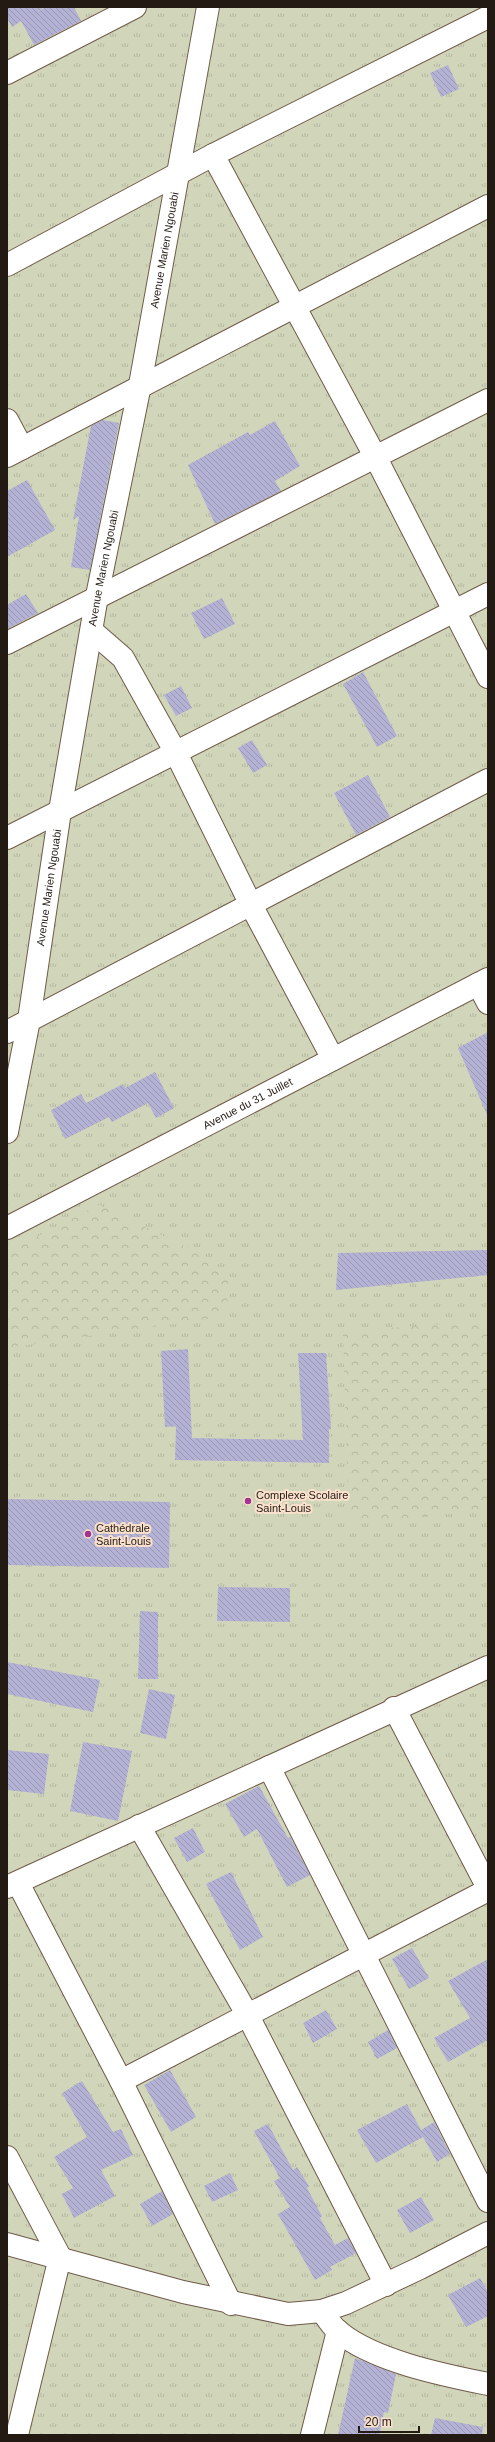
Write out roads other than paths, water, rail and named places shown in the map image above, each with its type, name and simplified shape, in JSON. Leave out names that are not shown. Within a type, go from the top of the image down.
[{"type":"street","points":[[7,73],[135,7]]},
{"type":"street","name":"Avenue Marien Ngouabi","points":[[7,1132],[29,1020],[60,811],[97,596],[140,385],[208,7]]},
{"type":"street","points":[[7,265],[213,155],[488,16]]},
{"type":"street","points":[[213,155],[376,458],[488,678]]},
{"type":"street","points":[[7,420],[15,452],[140,385],[295,308],[488,206]]},
{"type":"street","points":[[7,643],[97,596],[376,458],[488,400]]},
{"type":"street","points":[[7,838],[488,594]]},
{"type":"street","points":[[92,631],[123,658],[176,753],[251,905],[333,1059]]},
{"type":"street","points":[[7,1032],[488,780]]},
{"type":"street","points":[[483,981],[488,1003]]},
{"type":"street","name":"Avenue du 31 Juillet","points":[[7,1228],[483,981]]},
{"type":"street","points":[[231,2304],[121,2081],[12,1885],[394,1708],[488,1667]]},
{"type":"street","points":[[121,2081],[488,1889],[394,1708]]},
{"type":"street","points":[[269,1767],[488,2201]]},
{"type":"street","points":[[139,1826],[247,2014],[386,2285]]},
{"type":"street","points":[[7,2157],[60,2257],[17,2435]]},
{"type":"street","points":[[7,2244],[231,2304],[288,2314],[322,2311],[386,2285],[488,2233]]},
{"type":"street","points":[[322,2311],[338,2331],[351,2341],[380,2356],[488,2384]]},
{"type":"street","points":[[312,2435],[338,2331]]},
{"type":"place","name":"Complexe Scolaire Saint-Louis","points":[[248,1501]]},
{"type":"place","name":"Cathédrale Saint-Louis","points":[[88,1534]]}]
